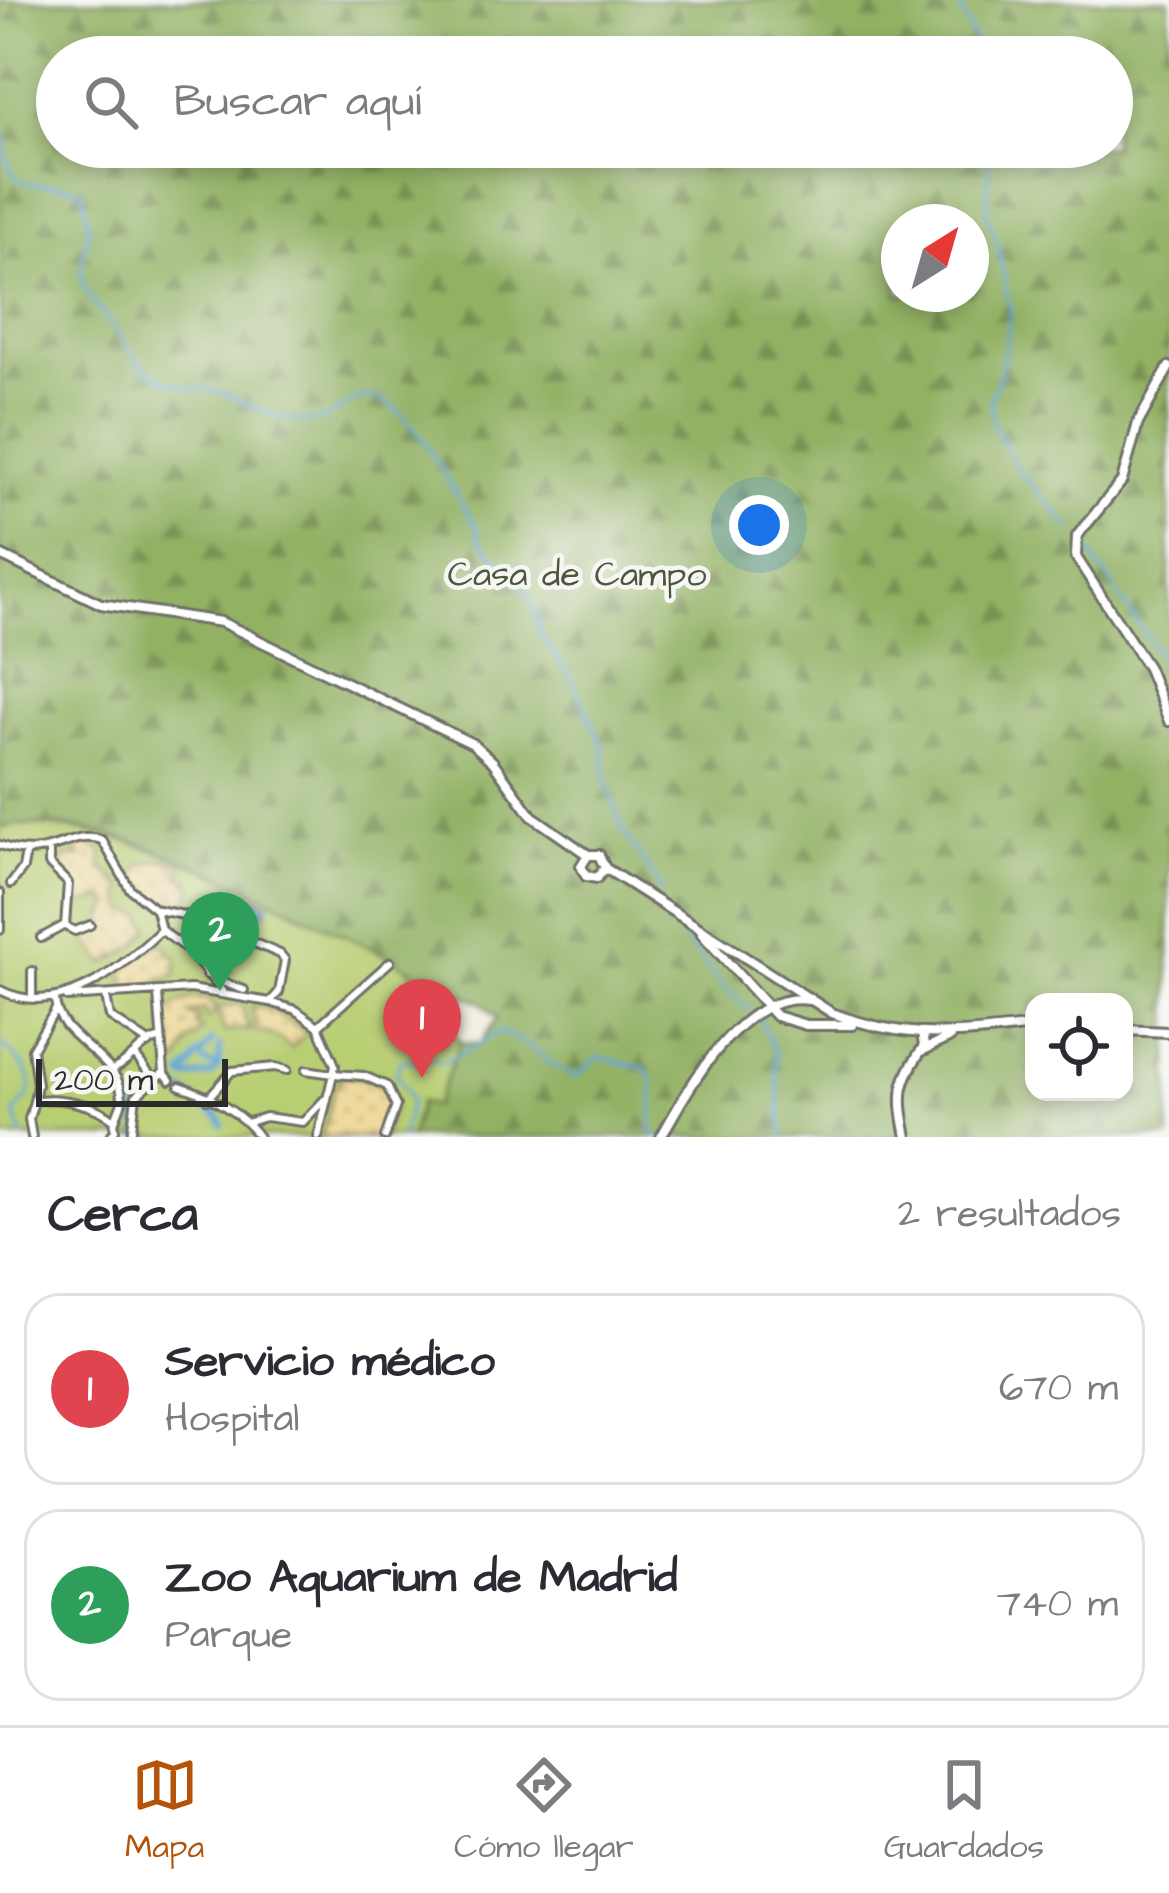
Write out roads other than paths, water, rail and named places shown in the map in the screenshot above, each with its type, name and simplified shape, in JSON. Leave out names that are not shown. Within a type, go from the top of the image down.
[{"type":"street","points":[[1169,367],[1138,423],[1122,481],[1086,522],[1075,543],[1076,557],[1148,668],[1169,722]]},
{"type":"street","points":[[0,556],[100,604],[220,622],[473,744],[493,762],[532,816],[587,855],[598,855],[605,868],[832,1013],[866,1026]]},
{"type":"street","points":[[0,845],[26,852],[49,851],[79,838],[102,840],[130,889],[156,910],[194,916],[280,954],[284,960],[279,992],[285,1006]]},
{"type":"street","points":[[49,851],[49,864],[68,887],[65,926]]},
{"type":"street","points":[[0,930],[5,891],[23,868],[26,852]]},
{"type":"street","points":[[587,855],[581,866],[586,876],[597,878],[605,868]]},
{"type":"street","points":[[156,910],[161,930]]},
{"type":"street","points":[[693,924],[764,1006],[788,1022],[952,1036],[1025,1028]]},
{"type":"street","points":[[41,938],[58,926],[70,931],[90,925]]},
{"type":"street","points":[[191,989],[224,945],[217,928]]},
{"type":"street","points":[[161,930],[172,935],[224,993]]},
{"type":"street","points":[[32,1137],[29,1119],[37,1085],[32,1049],[58,1002],[136,952],[161,930]]},
{"type":"street","points":[[318,1026],[390,962]]},
{"type":"street","points":[[32,971],[32,998]]},
{"type":"street","points":[[207,973],[244,989]]},
{"type":"street","points":[[0,990],[58,1002],[191,989],[285,1006],[318,1026],[335,1065],[318,1137]]},
{"type":"street","points":[[270,1002],[279,992]]},
{"type":"street","points":[[158,994],[159,1039],[164,1072],[170,1080]]},
{"type":"street","points":[[106,997],[110,1017],[146,1041],[159,1039]]},
{"type":"street","points":[[661,1137],[704,1066],[764,1006],[782,999],[814,1000]]},
{"type":"street","points":[[58,1002],[96,1056],[114,1069],[122,1102],[114,1135]]},
{"type":"street","points":[[1133,1030],[1169,1032]]},
{"type":"street","points":[[907,1137],[899,1097],[925,1040],[922,1034]]},
{"type":"street","points":[[919,1053],[952,1036]]},
{"type":"street","points":[[114,1069],[146,1041]]},
{"type":"street","points":[[135,1055],[153,1079]]},
{"type":"street","points":[[207,1099],[232,1071],[275,1066],[286,1070]]},
{"type":"street","points":[[306,1070],[364,1076],[387,1086],[395,1113],[385,1137]]},
{"type":"street","points":[[131,1137],[136,1096],[164,1072]]},
{"type":"street","points":[[180,1086],[248,1122],[259,1137]]},
{"type":"street","points":[[248,1122],[265,1117],[303,1122],[327,1096]]},
{"type":"street","points":[[34,1100],[94,1108],[115,1120]]},
{"type":"water","points":[[236,891],[269,904],[265,914],[243,903],[241,908],[229,908],[245,928],[254,930],[251,939],[233,930],[223,915],[222,901]]},
{"type":"waterway","points":[[957,0],[972,36]]},
{"type":"waterway","points":[[0,123],[9,165],[17,178],[82,192],[88,226],[81,270],[85,288],[144,367],[181,386],[221,392],[290,420],[322,419],[357,399],[376,398],[413,427],[478,529],[478,537],[531,599],[541,636],[572,679],[604,748],[605,778],[623,830],[661,894]]},
{"type":"waterway","points":[[988,168],[987,215],[997,240],[1011,316],[1000,377],[990,398],[993,424],[1017,468],[1073,530]]},
{"type":"waterway","points":[[1085,545],[1169,670]]},
{"type":"waterway","points":[[661,910],[727,991],[749,1009]]},
{"type":"waterway","points":[[759,1019],[775,1050],[783,1137]]},
{"type":"waterway","points":[[402,1137],[411,1101],[397,1075],[399,1062],[428,1058],[444,1063],[499,1032],[575,1077],[598,1057],[645,1068],[653,1080],[652,1133],[658,1136]]},
{"type":"waterway","points":[[183,1076],[212,1041]]},
{"type":"waterway","points":[[0,1043],[23,1066],[30,1081],[28,1097],[15,1114],[23,1137]]},
{"type":"waterway","points":[[185,1078],[211,1075],[219,1065],[220,1046]]},
{"type":"waterway","points":[[198,1056],[219,1065]]},
{"type":"waterway","points":[[140,1137],[141,1105],[155,1091],[165,1089],[188,1094],[223,1125]]},
{"type":"waterway","points":[[0,1128],[5,1137]]},
{"type":"place","name":"Zoo Aquarium de Madrid","points":[[220,991]]},
{"type":"place","name":"Servicio médico","points":[[422,1078]]},
{"type":"park label","name":"Casa de Campo","points":[[577,572]]}]
